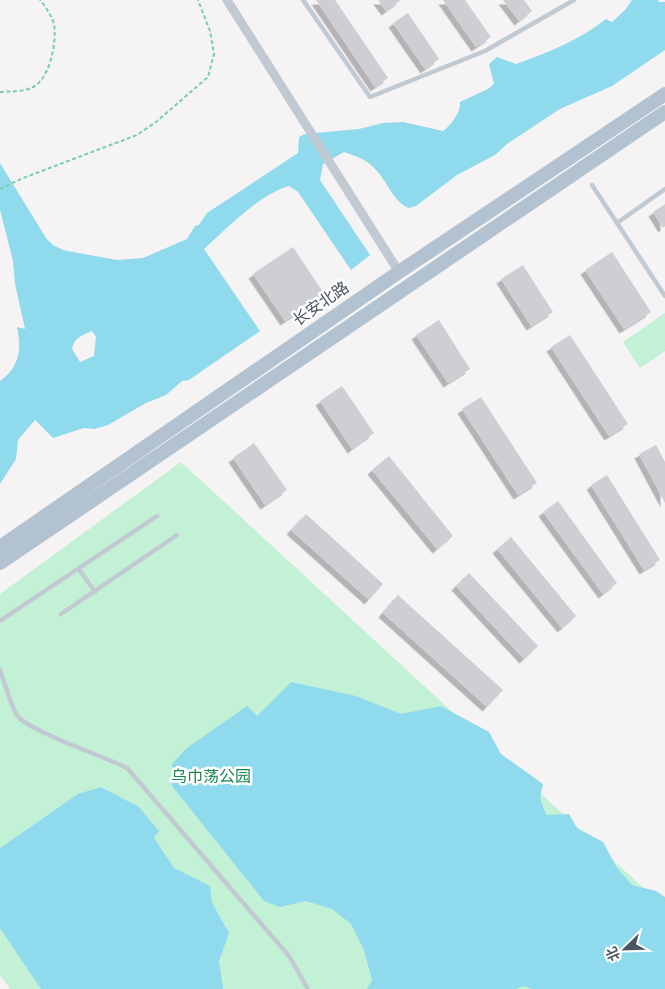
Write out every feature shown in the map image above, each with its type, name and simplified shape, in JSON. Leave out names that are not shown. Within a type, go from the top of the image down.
[{"type":"main road","name":"长安北路","points":[[0,547],[399,272],[665,94]]},
{"type":"main road","name":"长安北路","points":[[0,563],[665,112]]},
{"type":"street","points":[[227,0],[399,272]]},
{"type":"lane","points":[[303,0],[370,97],[485,51],[574,0]]},
{"type":"lane","points":[[592,186],[665,296]]},
{"type":"lane","points":[[617,223],[665,189]]},
{"type":"lane","points":[[0,621],[157,516]]},
{"type":"lane","points":[[61,614],[177,535]]},
{"type":"lane","points":[[79,569],[95,592]]},
{"type":"lane","points":[[0,670],[17,715],[26,724],[42,733],[102,755],[127,768],[289,956],[308,989]]},
{"type":"path","points":[[0,92],[31,89],[38,84],[46,72],[53,54],[54,25],[48,10],[40,0]]},
{"type":"path","points":[[0,190],[23,178],[137,134],[156,122],[208,77],[214,54],[210,31],[198,0]]},
{"type":"green space","points":[[665,313],[665,351],[640,368],[623,342]]},
{"type":"green space","name":"乌巾荡公园","points":[[181,462],[665,908],[665,989],[10,989],[0,975],[0,594]]},
{"type":"water","points":[[632,0],[658,0],[659,2],[665,2],[665,50],[612,86],[560,109],[507,144],[495,155],[457,175],[416,206],[409,208],[403,205],[372,166],[361,158],[344,152],[323,164],[320,180],[370,255],[351,270],[298,192],[289,186],[278,190],[255,204],[204,249],[260,331],[189,380],[182,381],[166,395],[146,403],[108,425],[95,429],[84,428],[53,438],[35,420],[18,440],[16,459],[0,484],[0,381],[11,370],[18,357],[17,327],[25,329],[15,284],[13,261],[0,210],[0,163],[46,238],[53,245],[63,250],[117,260],[143,258],[187,239],[195,226],[199,225],[207,213],[298,153],[299,137],[305,134],[359,129],[383,123],[403,122],[443,131],[455,118],[460,102],[488,89],[494,84],[489,64],[497,57],[516,64],[528,60],[574,40],[606,19],[612,22],[626,9]],"holes":[[[92,331],[96,337],[94,356],[80,362],[72,349],[75,342]]]},
{"type":"water","points":[[291,682],[356,696],[401,714],[441,706],[489,732],[501,754],[543,784],[540,798],[546,815],[569,814],[577,828],[603,842],[617,868],[632,885],[656,891],[665,897],[665,989],[532,989],[523,986],[516,989],[367,989],[372,980],[364,950],[351,924],[332,909],[306,901],[280,907],[264,901],[172,786],[172,764],[187,748],[247,706],[257,716]]},
{"type":"water","points":[[101,787],[139,807],[159,831],[154,838],[174,868],[210,886],[212,903],[229,933],[219,961],[223,989],[41,989],[0,928],[0,848],[78,794]]},
{"type":"building","points":[[316,0],[335,0],[388,78],[375,87]]},
{"type":"building","points":[[378,0],[401,0],[386,11]]},
{"type":"building","points":[[443,0],[465,0],[491,37],[476,47]]},
{"type":"building","points":[[503,0],[524,0],[532,11],[519,21]]},
{"type":"building","points":[[408,13],[439,59],[425,69],[393,23]]},
{"type":"building","points":[[665,204],[665,226],[663,228],[653,212]]},
{"type":"building","points":[[293,247],[325,295],[285,321],[253,274]]},
{"type":"building","points":[[612,252],[651,312],[624,329],[585,270]]},
{"type":"building","points":[[523,265],[553,312],[531,326],[501,279]]},
{"type":"building","points":[[439,320],[470,369],[448,383],[416,335]]},
{"type":"building","points":[[570,335],[628,424],[609,436],[551,347]]},
{"type":"building","points":[[342,386],[374,433],[352,449],[320,401]]},
{"type":"building","points":[[481,397],[537,483],[518,495],[462,409]]},
{"type":"building","points":[[254,443],[287,490],[265,505],[233,458]]},
{"type":"building","points":[[656,445],[665,462],[665,503],[639,454]]},
{"type":"building","points":[[389,456],[453,536],[437,549],[372,470]]},
{"type":"building","points":[[607,475],[660,560],[644,570],[591,485]]},
{"type":"building","points":[[558,501],[617,583],[603,594],[543,512]]},
{"type":"building","points":[[306,514],[383,584],[369,600],[291,530]]},
{"type":"building","points":[[511,537],[576,616],[562,628],[497,549]]},
{"type":"building","points":[[469,573],[538,646],[524,659],[456,586]]},
{"type":"building","points":[[398,595],[503,690],[487,707],[383,613]]}]
